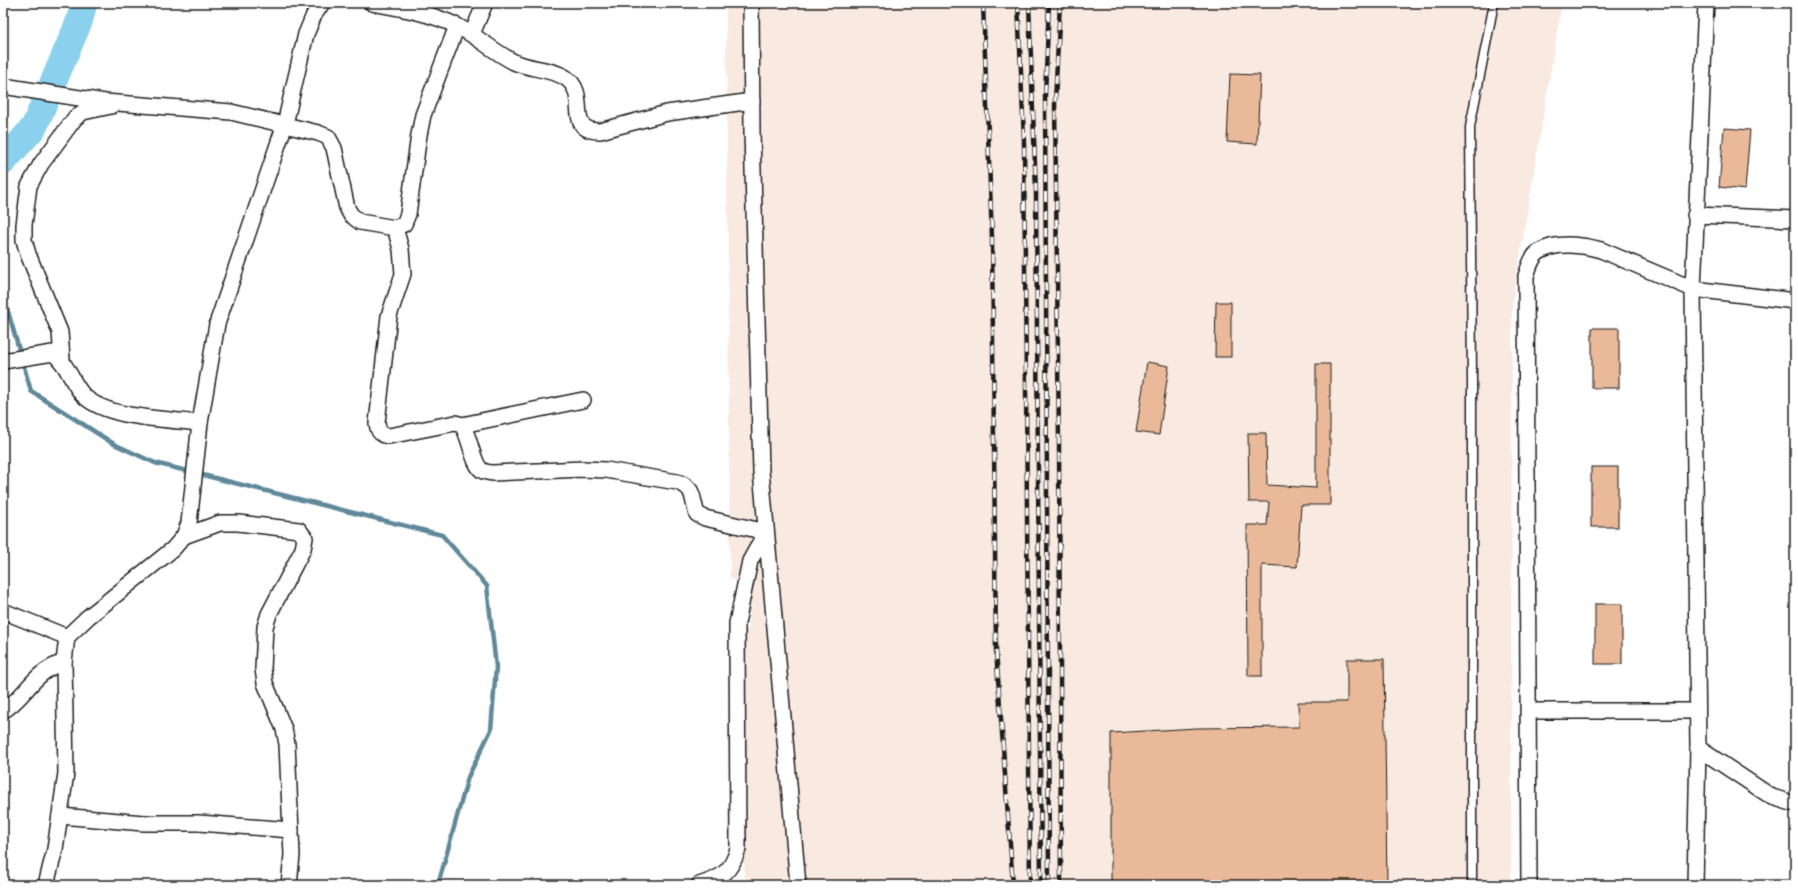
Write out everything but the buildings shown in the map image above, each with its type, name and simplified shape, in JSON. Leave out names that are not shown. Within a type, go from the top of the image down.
[{"type":"street","points":[[46,885],[55,849],[66,773],[64,662],[67,637],[88,617],[173,549],[187,529],[200,429],[217,324],[285,124],[306,34],[314,15],[322,3]]},
{"type":"street","points":[[372,3],[420,12],[457,26],[513,61],[563,76],[573,83],[578,94],[578,116],[582,126],[590,131],[600,131],[667,113],[752,101]]},
{"type":"street","points":[[472,34],[485,3]]},
{"type":"street","points":[[751,3],[761,471],[798,885]]},
{"type":"street","points":[[1695,885],[1698,748],[1693,290],[1706,3]]},
{"type":"street","points":[[3,86],[105,102],[231,112],[318,132],[328,137],[334,148],[347,208],[352,215],[360,222],[395,228],[404,224],[408,214],[423,115],[457,26]]},
{"type":"street","points":[[122,103],[83,112],[75,118],[41,164],[30,186],[24,225],[24,240],[28,254],[60,332],[58,356],[73,382],[84,395],[98,405],[127,414],[200,429]]},
{"type":"street","points":[[1696,215],[1795,219]]},
{"type":"street","points":[[395,228],[402,256],[403,274],[389,316],[377,423],[378,430],[383,435],[388,436],[455,423],[462,425],[583,400]]},
{"type":"street","points":[[1529,885],[1526,276],[1531,263],[1539,252],[1553,246],[1585,246],[1601,250],[1693,290],[1795,301]]},
{"type":"street","points":[[3,361],[58,356]]},
{"type":"street","points":[[462,425],[467,432],[476,464],[482,471],[493,473],[583,469],[606,470],[677,482],[685,484],[691,490],[698,514],[706,518],[766,532]]},
{"type":"street","points":[[187,529],[238,522],[299,530],[305,538],[303,549],[269,614],[265,627],[263,669],[265,683],[284,729],[287,744],[292,855],[289,885]]},
{"type":"street","points":[[705,884],[726,874],[734,864],[738,849],[736,633],[750,561],[766,532]]},
{"type":"street","points":[[3,610],[67,637]]},
{"type":"street","points":[[3,711],[37,676],[50,666],[64,662]]},
{"type":"street","points":[[1529,711],[1697,711]]},
{"type":"street","points":[[1698,748],[1772,797],[1795,804]]},
{"type":"street","points":[[60,816],[144,823],[199,823],[291,830]]},
{"type":"lane","points":[[1472,885],[1472,380],[1470,127],[1494,3]]},
{"type":"shaded area","points":[[726,3],[1562,3],[1512,305],[1511,885],[745,885],[734,640],[749,628],[748,588],[730,578]]},
{"type":"waterway","points":[[3,162],[34,127],[79,22],[84,3]]},
{"type":"waterway","points":[[3,294],[31,391],[114,444],[155,463],[442,535],[487,586],[496,667],[491,730],[468,777],[438,885]]},
{"type":"railway","points":[[983,3],[992,238],[996,650],[1013,885]]},
{"type":"railway","points":[[1018,3],[1024,140],[1030,885]]},
{"type":"railway","points":[[1029,3],[1036,192],[1041,885]]},
{"type":"railway","points":[[1049,3],[1045,95],[1049,885]]},
{"type":"railway","points":[[1060,3],[1055,102],[1059,441],[1061,885]]}]
